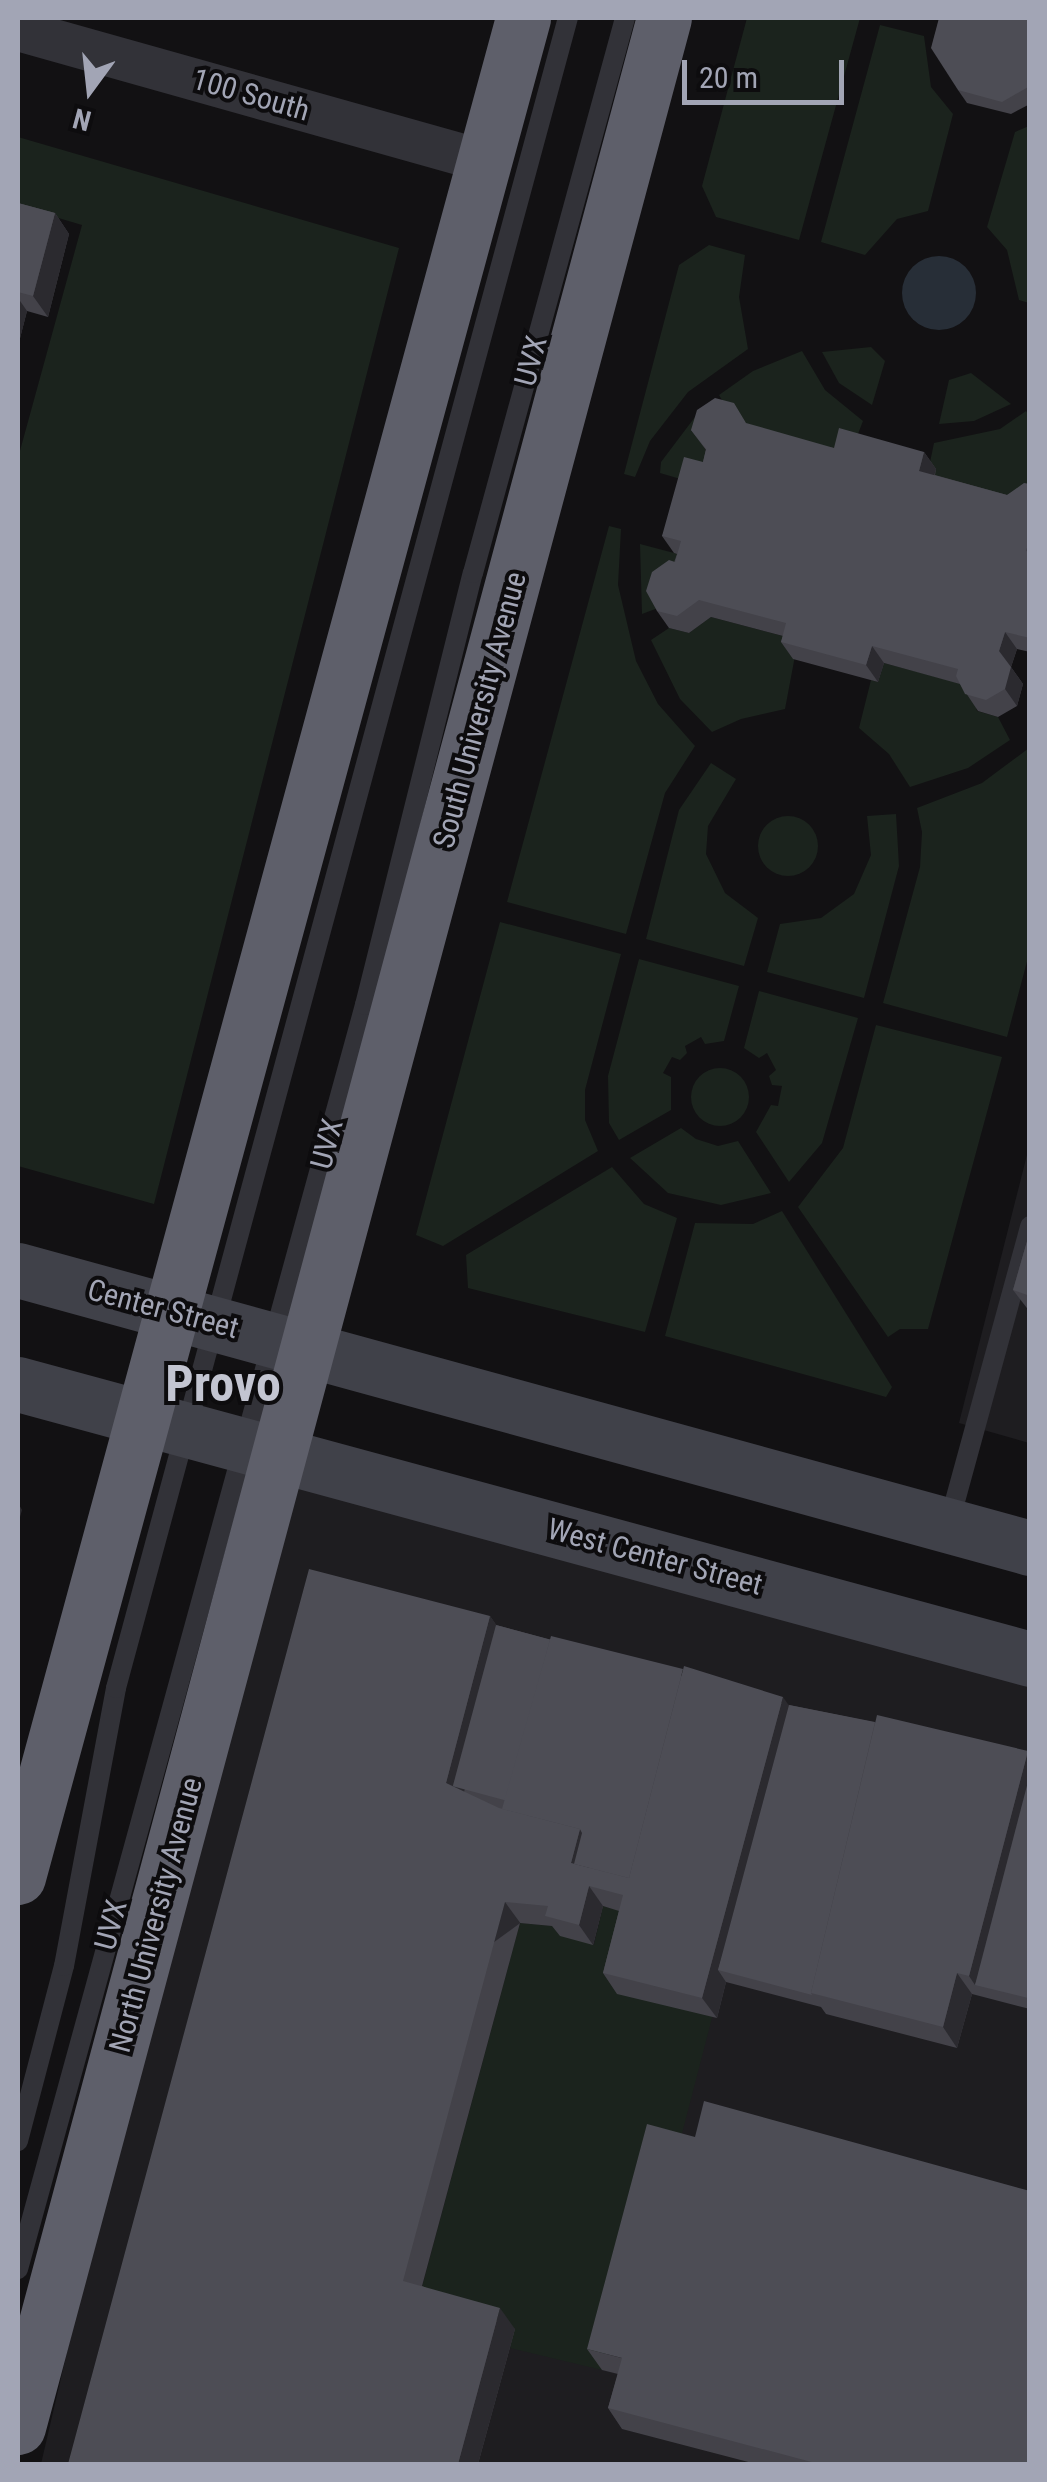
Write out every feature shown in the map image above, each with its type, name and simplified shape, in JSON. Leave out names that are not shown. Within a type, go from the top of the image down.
[{"type":"highway","points":[[18,1877],[163,1424],[156,1365],[191,1316],[523,18]]},
{"type":"highway","name":"South University Avenue","points":[[294,1402],[291,1344],[664,18]]},
{"type":"highway","name":"North University Avenue","points":[[18,2428],[262,1450],[294,1402]]},
{"type":"main road","name":"Center Street","points":[[18,1270],[291,1344]]},
{"type":"main road","points":[[291,1344],[1030,1548]]},
{"type":"main road","points":[[18,1384],[262,1450]]},
{"type":"main road","name":"West Center Street","points":[[262,1450],[1030,1660]]},
{"type":"street","name":"100 South","points":[[18,30],[486,161]]},
{"type":"lane","name":"UVX","points":[[18,2140],[64,1966],[163,1424],[568,18]]},
{"type":"lane","name":"UVX","points":[[18,2269],[291,1344],[473,573],[626,18]]},
{"type":"lane","points":[[948,1525],[1030,1226]]},
{"type":"shaded area","points":[[747,18],[860,18],[799,240],[716,217],[702,186]]},
{"type":"shaded area","points":[[880,25],[924,36],[931,87],[953,114],[928,211],[897,219],[865,255],[821,242]]},
{"type":"shaded area","points":[[1029,126],[1029,303],[1019,300],[1007,250],[987,227],[1015,132]]},
{"type":"shaded area","points":[[18,137],[399,248],[154,1204],[18,1166],[18,458],[82,225],[18,206]]},
{"type":"shaded area","points":[[709,245],[745,255],[739,297],[748,349],[688,392],[650,441],[635,477],[624,474],[679,265]]},
{"type":"shaded area","points":[[939,256],[965,267],[976,293],[965,319],[939,330],[913,319],[902,293],[913,267]]},
{"type":"shaded area","points":[[871,347],[885,361],[872,405],[839,383],[822,352]]},
{"type":"shaded area","points":[[802,351],[825,390],[863,421],[846,465],[759,441],[732,417],[719,395],[753,371]]},
{"type":"shaded area","points":[[971,373],[1011,404],[974,421],[939,424],[949,380]]},
{"type":"shaded area","points":[[1026,411],[1029,505],[931,488],[929,467],[934,443],[1000,429]]},
{"type":"shaded area","points":[[698,413],[704,447],[713,465],[694,483],[660,473],[661,462]]},
{"type":"shaded area","points":[[609,526],[621,529],[618,585],[636,661],[658,704],[695,746],[665,793],[626,934],[507,902]]},
{"type":"shaded area","points":[[640,544],[693,558],[658,608],[642,614]]},
{"type":"shaded area","points":[[711,617],[798,640],[785,709],[741,719],[712,732],[680,699],[651,640],[669,628],[689,633]]},
{"type":"shaded area","points":[[884,663],[970,686],[977,711],[998,717],[1010,740],[968,768],[910,787],[889,754],[859,728],[871,680],[878,682]]},
{"type":"shaded area","points":[[1029,748],[1029,954],[1007,1037],[883,1003],[920,867],[922,832],[917,808],[982,783]]},
{"type":"shaded area","points":[[711,763],[736,779],[708,826],[706,854],[725,893],[758,918],[744,966],[646,939],[679,810]]},
{"type":"shaded area","points":[[896,814],[899,866],[864,998],[767,972],[780,924],[821,918],[854,894],[871,855],[867,816]]},
{"type":"shaded area","points":[[788,816],[809,825],[818,846],[809,867],[788,876],[767,867],[758,846],[767,825]]},
{"type":"shaded area","points":[[500,922],[621,954],[585,1090],[585,1120],[598,1151],[443,1246],[416,1235]]},
{"type":"shaded area","points":[[639,959],[739,986],[724,1041],[705,1044],[701,1037],[685,1046],[687,1053],[680,1060],[672,1057],[663,1073],[671,1077],[671,1110],[619,1140],[609,1123],[608,1076]]},
{"type":"shaded area","points":[[759,991],[858,1018],[822,1143],[789,1182],[756,1132],[771,1105],[778,1106],[782,1086],[772,1085],[769,1076],[776,1070],[767,1053],[759,1058],[744,1048]]},
{"type":"shaded area","points":[[876,1025],[1002,1057],[928,1329],[900,1329],[888,1337],[798,1207],[843,1148]]},
{"type":"shaded area","points":[[720,1068],[741,1076],[749,1097],[741,1118],[720,1126],[699,1118],[691,1097],[699,1076]]},
{"type":"shaded area","points":[[681,1128],[696,1139],[718,1146],[738,1141],[771,1193],[721,1205],[668,1193],[630,1158]]},
{"type":"shaded area","points":[[1029,1147],[1029,1443],[959,1423]]},
{"type":"shaded area","points":[[612,1167],[644,1204],[677,1218],[645,1332],[468,1288],[466,1255]]},
{"type":"shaded area","points":[[782,1211],[892,1387],[886,1397],[665,1336],[695,1223],[753,1224]]},
{"type":"shaded area","points":[[294,1475],[1029,1685],[1029,2464],[41,2464],[265,1500]]},
{"type":"shaded area","points":[[603,1906],[638,1916],[713,2014],[678,2149],[602,2370],[510,2348],[514,2328],[418,2302],[520,1923],[562,1927],[594,1945]]},
{"type":"building","points":[[939,18],[1030,18],[1030,86],[1002,102],[958,90],[931,48]]},
{"type":"building","points":[[18,203],[55,213],[33,296],[18,292]]},
{"type":"building","points":[[715,398],[734,403],[746,423],[834,448],[839,428],[924,452],[919,471],[1007,495],[1024,483],[1030,484],[1030,537],[1026,551],[1030,552],[1030,638],[1005,632],[999,651],[1011,667],[1005,689],[986,700],[965,694],[956,676],[958,669],[872,646],[866,665],[781,642],[786,623],[699,600],[677,616],[657,611],[646,591],[652,572],[669,560],[675,562],[681,541],[662,536],[684,457],[703,462],[706,449],[691,430],[697,410]]},
{"type":"building","points":[[1030,1231],[1030,1296],[1013,1290]]},
{"type":"building","points":[[309,1569],[490,1616],[446,1783],[499,1808],[580,1829],[571,1863],[629,1878],[684,1666],[783,1697],[702,1998],[603,1973],[623,1895],[589,1886],[579,1925],[545,1916],[548,1906],[505,1902],[403,2281],[500,2308],[458,2464],[68,2464]]},
{"type":"building","points":[[496,1625],[550,1639],[507,1801],[453,1786]]},
{"type":"building","points":[[551,1636],[683,1669],[629,1878],[574,1864],[580,1829],[502,1809]]},
{"type":"building","points":[[789,1705],[875,1722],[812,1995],[718,1970]]},
{"type":"building","points":[[877,1715],[1028,1751],[969,1976],[957,1973],[943,2027],[811,1993]]},
{"type":"building","points":[[1030,1774],[1030,1991],[1028,1998],[975,1985]]},
{"type":"building","points":[[704,2101],[1030,2191],[1030,2464],[819,2464],[608,2408],[622,2358],[587,2349],[647,2124],[695,2137]]},
{"type":"district","name":"Provo","points":[[223,1385]]}]
